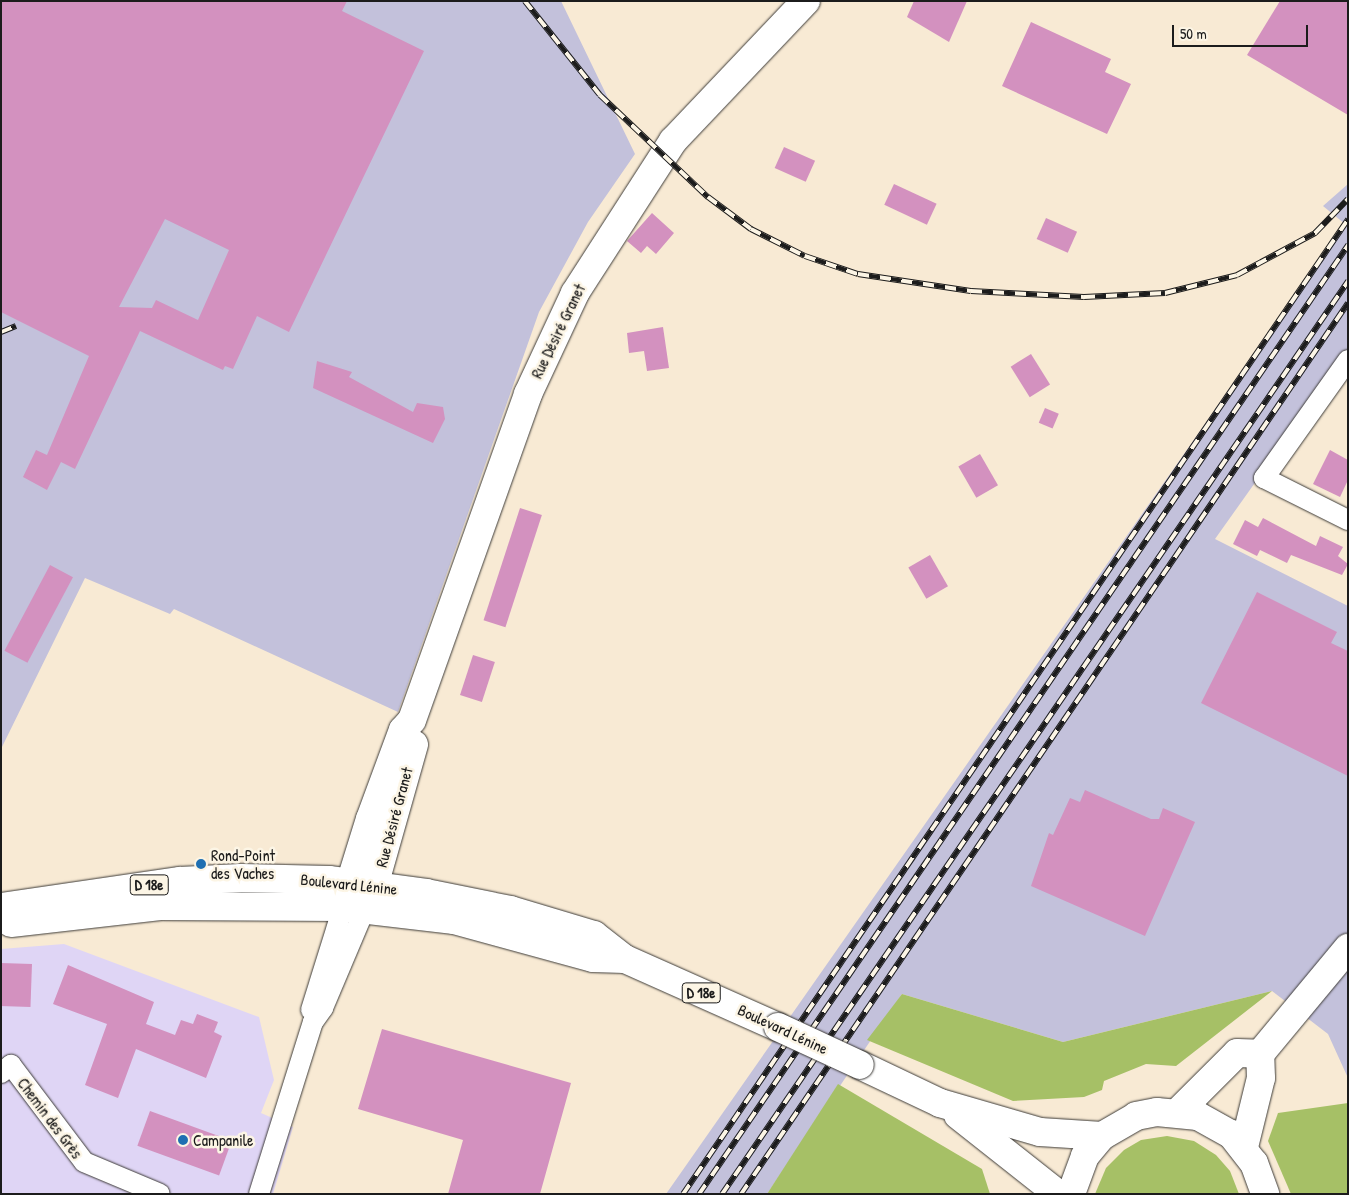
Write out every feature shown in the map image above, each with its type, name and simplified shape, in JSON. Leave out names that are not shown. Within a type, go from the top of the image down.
[{"type":"main road","name":"Rue Désiré Granet","points":[[358,896],[417,734],[412,720],[528,394],[575,293],[673,141],[806,1]]},
{"type":"main road","name":"Boulevard Lénine","points":[[1,907],[180,881],[299,879],[593,958],[625,958],[940,1103],[1040,1132],[1102,1136]]},
{"type":"main road","name":"Boulevard Lénine","points":[[1,925],[160,906],[358,896]]},
{"type":"main road","points":[[1244,1147],[1261,1078],[1260,1054],[1348,948]]},
{"type":"main road","points":[[1178,1112],[1237,1053],[1260,1054]]},
{"type":"main road","name":"Boulevard Lénine","points":[[940,1103],[1058,1194]]},
{"type":"main road","points":[[1071,1194],[1085,1156],[1102,1136],[1136,1116],[1178,1112],[1217,1124],[1244,1147],[1265,1194]]},
{"type":"street","points":[[1347,360],[1264,478],[1348,520]]},
{"type":"street","name":"Rue Désiré Granet","points":[[259,1194],[313,1022],[310,1005],[358,896]]},
{"type":"street","name":"Chemin des Grès","points":[[1,1073],[11,1065],[84,1162],[160,1194]]},
{"type":"shaded area","points":[[1,1],[561,1],[635,154],[588,222],[539,312],[398,712],[174,609],[170,614],[85,578],[1,749]]},
{"type":"shaded area","points":[[1348,184],[1348,352],[1215,539],[1348,606],[1348,1078],[1328,1034],[1272,991],[1063,1042],[902,994],[767,1194],[666,1194],[1345,224],[1323,206]]},
{"type":"shaded area","points":[[64,944],[259,1017],[274,1080],[261,1113],[293,1127],[273,1194],[1,1194],[1,949]]},
{"type":"green space","points":[[1272,991],[1176,1066],[1146,1064],[1104,1081],[1102,1090],[1084,1097],[1013,1101],[867,1040],[902,994],[1063,1042]]},
{"type":"green space","points":[[838,1084],[982,1169],[990,1194],[767,1194]]},
{"type":"green space","points":[[1348,1103],[1348,1194],[1291,1194],[1268,1141],[1278,1113]]},
{"type":"green space","points":[[1167,1136],[1194,1141],[1216,1155],[1230,1171],[1239,1194],[1095,1194],[1106,1168],[1124,1150],[1141,1140]]},
{"type":"building","points":[[1,1],[347,1],[342,11],[424,51],[289,332],[257,316],[233,369],[225,366],[223,370],[140,331],[75,469],[61,462],[47,490],[23,477],[36,450],[47,455],[89,356],[1,312]],"holes":[[[165,219],[229,250],[198,320],[156,300],[152,308],[119,307]]]},
{"type":"building","points":[[914,1],[967,1],[949,42],[907,17]]},
{"type":"building","points":[[1280,1],[1348,1],[1348,115],[1247,55]]},
{"type":"building","points":[[1031,22],[1111,59],[1105,72],[1131,84],[1107,134],[1002,86]]},
{"type":"building","points":[[784,147],[815,161],[806,182],[775,168]]},
{"type":"building","points":[[894,184],[937,204],[927,225],[884,205]]},
{"type":"building","points":[[652,213],[674,233],[656,254],[647,246],[641,253],[627,241]]},
{"type":"building","points":[[1046,218],[1077,232],[1068,253],[1037,239]]},
{"type":"building","points":[[663,327],[669,368],[647,371],[644,351],[629,353],[627,333]]},
{"type":"building","points":[[1031,354],[1050,385],[1030,397],[1011,367]]},
{"type":"building","points":[[317,361],[352,372],[349,377],[413,412],[417,403],[443,407],[445,419],[433,443],[313,388]]},
{"type":"building","points":[[1045,408],[1059,414],[1053,429],[1039,423]]},
{"type":"building","points":[[1330,450],[1348,460],[1348,480],[1340,497],[1313,484]]},
{"type":"building","points":[[980,454],[998,485],[976,498],[958,466]]},
{"type":"building","points":[[520,508],[542,515],[505,627],[484,620]]},
{"type":"building","points":[[1263,518],[1316,546],[1320,536],[1343,547],[1338,556],[1348,564],[1342,575],[1291,555],[1287,563],[1260,550],[1257,556],[1233,544],[1245,520],[1258,527]]},
{"type":"building","points":[[930,555],[948,586],[926,599],[908,568]]},
{"type":"building","points":[[50,565],[73,577],[27,663],[4,651]]},
{"type":"building","points":[[1257,592],[1337,632],[1331,643],[1348,651],[1348,776],[1201,703]]},
{"type":"building","points":[[473,655],[495,662],[482,702],[460,695]]},
{"type":"building","points":[[1085,790],[1151,819],[1159,819],[1163,808],[1195,822],[1145,936],[1031,886],[1049,833],[1053,835],[1070,798],[1080,802]]},
{"type":"building","points":[[1,963],[32,964],[30,1007],[1,1006]]},
{"type":"building","points":[[68,965],[154,1002],[146,1024],[175,1035],[181,1020],[193,1024],[197,1014],[218,1022],[214,1032],[222,1036],[206,1078],[136,1049],[118,1098],[85,1085],[107,1024],[53,1004]]},
{"type":"building","points":[[382,1029],[571,1083],[540,1194],[448,1194],[463,1140],[358,1109]]},
{"type":"building","points":[[150,1111],[232,1141],[219,1176],[137,1146]]},
{"type":"railway","points":[[525,1],[600,95],[708,197],[751,229],[805,256],[858,274],[971,291],[1084,297],[1165,293],[1237,275],[1315,233],[1348,199]]},
{"type":"railway","points":[[683,1194],[1348,219]]},
{"type":"railway","points":[[699,1194],[1348,245]]},
{"type":"railway","points":[[722,1194],[1348,281]]},
{"type":"railway","points":[[741,1194],[1348,303]]},
{"type":"railway","points":[[1,332],[16,326]]},
{"type":"place","name":"Rond-Point des Vaches","points":[[201,864]]},
{"type":"place","name":"Campanile","points":[[183,1140]]}]
